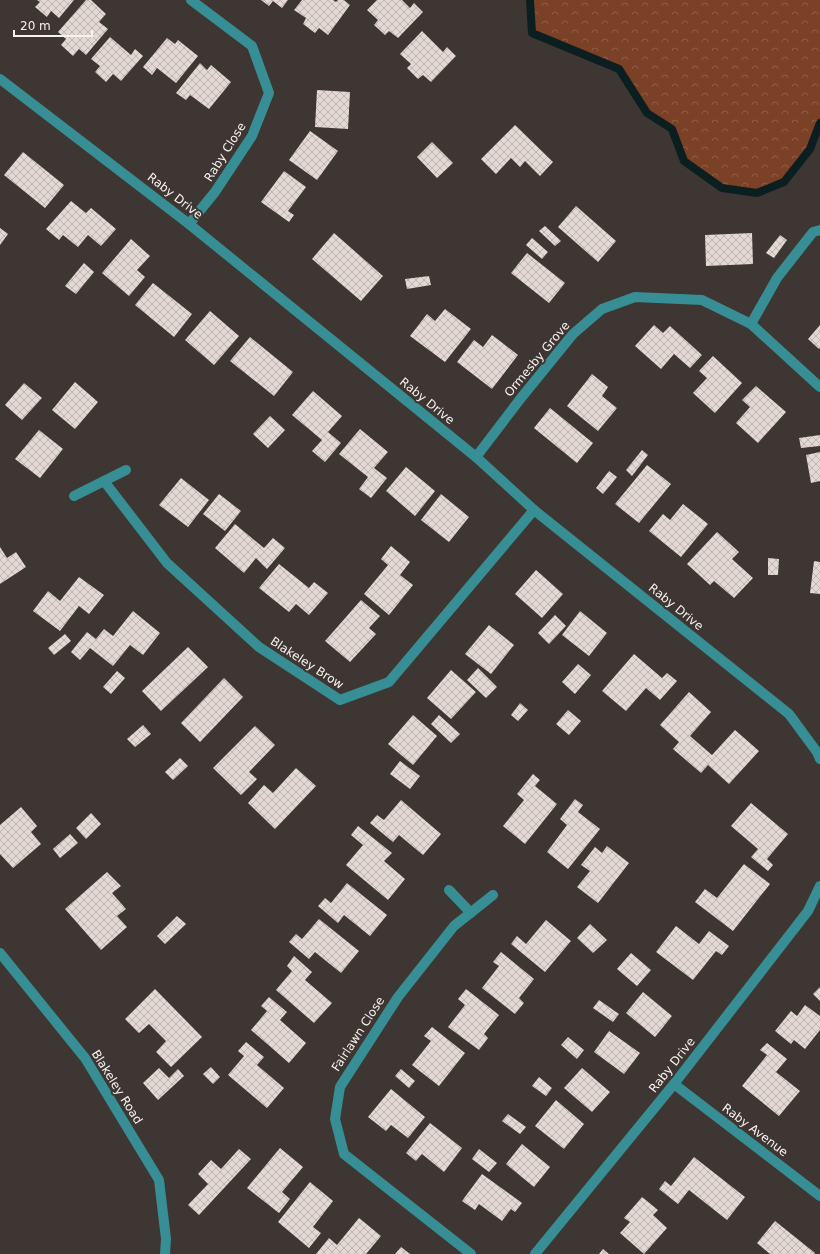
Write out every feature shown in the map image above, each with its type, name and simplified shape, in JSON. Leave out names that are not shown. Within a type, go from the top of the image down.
[{"type":"street","name":"Raby Close","points":[[189,224],[215,192],[252,136],[269,93],[252,46],[191,0]]},
{"type":"street","name":"Raby Drive","points":[[1,83],[189,224],[476,457],[534,510],[789,714],[819,755]]},
{"type":"street","points":[[750,324],[777,278],[813,232],[820,230]]},
{"type":"street","name":"Ormesby Grove","points":[[476,457],[521,398],[573,334],[602,309],[635,297],[702,300],[750,324],[820,387]]},
{"type":"street","points":[[74,496],[126,470]]},
{"type":"street","name":"Blakeley Brow","points":[[104,481],[167,563],[259,647],[340,700],[389,682],[534,510]]},
{"type":"street","name":"Raby Drive","points":[[535,1254],[674,1084],[808,911],[820,886]]},
{"type":"street","points":[[449,890],[471,913]]},
{"type":"street","name":"Fairlawn Close","points":[[472,1254],[344,1154],[335,1119],[340,1087],[398,997],[454,926],[493,895]]},
{"type":"street","name":"Blakeley Road","points":[[0,953],[85,1058],[159,1180],[166,1239],[165,1254]]},
{"type":"street","name":"Raby Avenue","points":[[674,1084],[820,1196]]},
{"type":"green space","points":[[530,0],[820,0],[820,123],[810,149],[784,182],[757,193],[722,188],[684,161],[672,129],[647,113],[619,69],[532,33]]},
{"type":"building","points":[[37,0],[74,0],[59,18],[51,11],[47,17],[35,7],[40,2]]},
{"type":"building","points":[[86,0],[91,0],[106,14],[99,22],[108,29],[86,55],[79,49],[73,56],[61,45],[66,39],[58,32]]},
{"type":"building","points":[[261,0],[288,0],[282,8],[273,1],[269,6]]},
{"type":"building","points":[[302,0],[333,0],[336,2],[338,0],[344,0],[350,5],[328,35],[319,28],[315,33],[303,24],[306,18],[294,10]]},
{"type":"building","points":[[377,0],[402,0],[410,8],[414,3],[423,12],[398,38],[389,31],[385,35],[374,25],[378,20],[367,10]]},
{"type":"building","points":[[422,31],[443,52],[447,47],[456,56],[431,82],[423,75],[418,79],[407,68],[411,64],[400,54]]},
{"type":"building","points":[[110,37],[131,55],[135,49],[143,56],[121,81],[113,74],[106,82],[95,72],[100,66],[91,59]]},
{"type":"building","points":[[167,38],[175,44],[178,40],[198,56],[176,83],[157,68],[152,75],[143,67]]},
{"type":"building","points":[[200,63],[207,70],[211,65],[231,82],[209,109],[190,95],[186,100],[176,93]]},
{"type":"building","points":[[317,90],[350,92],[348,129],[315,127]]},
{"type":"building","points":[[515,125],[553,162],[540,176],[525,161],[520,167],[511,158],[496,174],[481,159]]},
{"type":"building","points":[[310,131],[338,151],[317,180],[289,160]]},
{"type":"building","points":[[432,142],[453,163],[437,178],[417,157]]},
{"type":"building","points":[[23,152],[64,185],[45,208],[4,175]]},
{"type":"building","points":[[284,171],[306,187],[288,211],[294,215],[289,222],[261,202]]},
{"type":"building","points":[[71,201],[86,213],[91,208],[116,229],[101,246],[88,235],[78,247],[63,235],[59,240],[46,229]]},
{"type":"building","points":[[576,206],[616,241],[598,262],[558,227]]},
{"type":"building","points":[[545,226],[561,241],[555,246],[539,231]]},
{"type":"building","points":[[0,228],[8,234],[0,245]]},
{"type":"building","points":[[334,233],[383,276],[361,301],[312,259]]},
{"type":"building","points":[[752,233],[753,264],[706,266],[705,235]]},
{"type":"building","points":[[780,235],[787,240],[774,258],[766,253]]},
{"type":"building","points":[[532,238],[548,252],[542,259],[526,245]]},
{"type":"building","points":[[131,239],[150,256],[137,270],[145,277],[129,296],[102,273]]},
{"type":"building","points":[[527,253],[565,283],[549,303],[511,273]]},
{"type":"building","points":[[84,263],[94,272],[76,294],[65,286]]},
{"type":"building","points":[[429,276],[431,285],[407,289],[405,279]]},
{"type":"building","points":[[153,283],[192,314],[174,337],[135,305]]},
{"type":"building","points":[[445,309],[471,329],[445,362],[410,336],[427,314],[435,321]]},
{"type":"building","points":[[210,311],[239,336],[214,365],[185,340]]},
{"type":"building","points":[[654,325],[663,333],[670,326],[702,355],[690,368],[674,354],[661,369],[635,346]]},
{"type":"building","points":[[820,325],[820,348],[819,349],[808,339]]},
{"type":"building","points":[[492,335],[518,355],[492,389],[457,362],[474,340],[483,347]]},
{"type":"building","points":[[250,337],[293,372],[274,396],[230,361]]},
{"type":"building","points":[[713,356],[742,383],[715,413],[693,393],[707,378],[699,371]]},
{"type":"building","points":[[592,374],[608,387],[602,396],[617,408],[598,431],[567,406]]},
{"type":"building","points":[[75,382],[98,402],[75,429],[52,410]]},
{"type":"building","points":[[24,383],[42,398],[22,420],[5,405]]},
{"type":"building","points":[[756,386],[786,412],[758,443],[736,423],[750,407],[742,400]]},
{"type":"building","points":[[313,391],[342,416],[328,432],[341,443],[325,462],[312,451],[322,440],[292,415]]},
{"type":"building","points":[[550,408],[593,443],[577,463],[534,428]]},
{"type":"building","points":[[270,416],[285,430],[268,448],[253,434]]},
{"type":"building","points":[[360,429],[388,452],[374,468],[387,478],[371,498],[359,489],[368,477],[339,454]]},
{"type":"building","points":[[39,430],[63,449],[40,478],[15,459]]},
{"type":"building","points":[[820,435],[820,446],[801,448],[799,438]]},
{"type":"building","points":[[642,450],[648,455],[632,476],[626,470]]},
{"type":"building","points":[[820,452],[820,481],[811,483],[806,455]]},
{"type":"building","points":[[647,465],[671,484],[639,523],[615,504]]},
{"type":"building","points":[[406,467],[435,491],[415,516],[386,491]]},
{"type":"building","points":[[609,471],[617,477],[603,494],[596,488]]},
{"type":"building","points":[[181,478],[209,500],[188,527],[159,505]]},
{"type":"building","points":[[219,494],[241,511],[225,531],[203,514]]},
{"type":"building","points":[[441,494],[469,517],[449,542],[421,520]]},
{"type":"building","points":[[683,504],[708,524],[681,557],[649,531],[663,514],[670,520]]},
{"type":"building","points":[[235,524],[264,548],[273,538],[285,548],[267,569],[256,558],[244,573],[215,548]]},
{"type":"building","points":[[717,532],[739,552],[732,559],[753,578],[734,598],[714,581],[710,585],[687,564]]},
{"type":"building","points":[[391,546],[410,562],[400,575],[413,585],[389,615],[364,594],[388,565],[381,559]]},
{"type":"building","points":[[0,547],[7,558],[16,552],[26,567],[0,584]]},
{"type":"building","points":[[768,558],[779,559],[778,575],[768,575]]},
{"type":"building","points":[[814,561],[820,562],[820,594],[810,593]]},
{"type":"building","points":[[279,564],[309,588],[314,582],[328,593],[309,615],[296,604],[289,612],[259,588]]},
{"type":"building","points":[[536,570],[563,594],[542,618],[515,594]]},
{"type":"building","points":[[79,577],[104,595],[89,614],[79,606],[60,631],[33,611],[48,591],[60,601]]},
{"type":"building","points":[[361,600],[380,616],[369,628],[376,634],[350,662],[325,641]]},
{"type":"building","points":[[133,611],[160,633],[143,655],[130,645],[113,666],[90,648],[80,660],[71,652],[87,632],[96,639],[104,629],[113,636]]},
{"type":"building","points":[[580,611],[607,633],[589,656],[562,635]]},
{"type":"building","points":[[555,615],[566,626],[549,644],[538,633]]},
{"type":"building","points":[[489,625],[514,645],[491,674],[465,654]]},
{"type":"building","points":[[65,634],[71,641],[54,655],[48,648]]},
{"type":"building","points":[[188,647],[208,667],[161,711],[142,691]]},
{"type":"building","points":[[634,654],[662,678],[667,673],[677,681],[660,700],[646,688],[626,711],[602,691]]},
{"type":"building","points":[[578,664],[591,675],[575,694],[562,682]]},
{"type":"building","points":[[478,668],[497,687],[486,698],[467,680]]},
{"type":"building","points":[[451,670],[476,692],[451,719],[427,698]]},
{"type":"building","points":[[117,671],[125,678],[111,694],[103,687]]},
{"type":"building","points":[[224,678],[243,697],[200,742],[181,723]]},
{"type":"building","points":[[689,692],[711,712],[690,736],[712,755],[735,730],[759,751],[729,784],[708,765],[701,773],[673,749],[679,742],[660,725]]},
{"type":"building","points":[[520,703],[528,710],[518,721],[511,715]]},
{"type":"building","points":[[568,710],[581,721],[569,735],[556,724]]},
{"type":"building","points":[[413,715],[437,736],[413,765],[388,744]]},
{"type":"building","points":[[439,715],[460,734],[451,743],[431,724]]},
{"type":"building","points":[[143,725],[151,734],[135,747],[127,739]]},
{"type":"building","points":[[255,726],[275,745],[249,772],[257,779],[241,795],[213,768]]},
{"type":"building","points":[[180,758],[188,766],[173,780],[165,772]]},
{"type":"building","points":[[400,761],[420,776],[410,789],[390,774]]},
{"type":"building","points":[[296,768],[316,786],[275,829],[248,803],[264,785],[273,793]]},
{"type":"building","points":[[533,774],[540,780],[535,786],[557,804],[525,844],[503,826],[524,800],[517,794]]},
{"type":"building","points":[[575,799],[583,805],[578,812],[600,829],[568,869],[547,852],[567,825],[560,819]]},
{"type":"building","points":[[401,800],[441,834],[423,855],[399,835],[393,842],[370,823],[377,815],[384,820]]},
{"type":"building","points":[[751,803],[788,834],[767,859],[773,865],[768,871],[751,857],[758,849],[731,826]]},
{"type":"building","points":[[21,807],[37,826],[31,832],[41,844],[13,868],[0,854],[0,825]]},
{"type":"building","points":[[91,813],[101,824],[86,839],[76,828]]},
{"type":"building","points":[[358,826],[392,853],[384,861],[405,879],[388,900],[346,865],[363,845],[351,835]]},
{"type":"building","points":[[70,834],[78,843],[60,858],[53,849]]},
{"type":"building","points":[[607,846],[629,863],[598,903],[577,887],[590,871],[581,865],[595,847],[602,853]]},
{"type":"building","points":[[744,864],[770,884],[733,931],[695,902],[705,889],[717,898]]},
{"type":"building","points":[[107,872],[121,886],[112,893],[126,909],[117,916],[127,927],[101,950],[65,909]]},
{"type":"building","points":[[347,883],[387,915],[370,936],[344,915],[338,923],[318,906],[325,898],[331,903]]},
{"type":"building","points":[[177,916],[186,924],[165,944],[157,936]]},
{"type":"building","points":[[319,919],[359,951],[341,973],[315,952],[309,959],[289,942],[296,934],[302,939]]},
{"type":"building","points":[[546,920],[571,941],[545,972],[511,944],[517,936],[526,944]]},
{"type":"building","points":[[590,924],[607,940],[593,953],[577,938]]},
{"type":"building","points":[[676,926],[699,944],[709,931],[729,946],[722,955],[716,951],[693,980],[656,952]]},
{"type":"building","points":[[501,952],[534,979],[519,998],[524,1003],[515,1014],[482,988],[499,966],[493,962]]},
{"type":"building","points":[[631,953],[651,970],[637,986],[617,969]]},
{"type":"building","points":[[294,956],[312,972],[305,980],[332,1003],[314,1023],[276,990],[292,971],[287,966]]},
{"type":"building","points":[[820,987],[820,1001],[813,994]]},
{"type":"building","points":[[155,989],[202,1037],[171,1067],[156,1052],[166,1041],[149,1024],[139,1033],[125,1019]]},
{"type":"building","points":[[466,989],[499,1015],[484,1034],[488,1038],[479,1050],[448,1027],[465,1005],[458,999]]},
{"type":"building","points":[[643,992],[672,1016],[655,1037],[626,1013]]},
{"type":"building","points":[[269,997],[287,1012],[280,1020],[306,1043],[289,1063],[251,1030],[267,1011],[261,1006]]},
{"type":"building","points":[[599,1000],[619,1014],[613,1022],[593,1008]]},
{"type":"building","points":[[805,1005],[820,1016],[820,1030],[805,1049],[794,1040],[791,1044],[775,1031],[791,1011],[797,1016]]},
{"type":"building","points":[[432,1027],[465,1053],[439,1086],[412,1065],[431,1041],[424,1036]]},
{"type":"building","points":[[609,1031],[640,1053],[624,1074],[594,1052]]},
{"type":"building","points":[[568,1037],[584,1050],[577,1059],[561,1045]]},
{"type":"building","points":[[246,1042],[264,1057],[257,1065],[284,1088],[267,1108],[228,1075],[244,1056],[238,1051]]},
{"type":"building","points":[[767,1043],[787,1059],[776,1072],[800,1091],[779,1116],[742,1086],[767,1055],[760,1050]]},
{"type":"building","points":[[211,1067],[220,1077],[213,1084],[203,1074]]},
{"type":"building","points":[[159,1068],[169,1078],[178,1069],[184,1076],[158,1100],[143,1083]]},
{"type":"building","points":[[582,1068],[610,1092],[592,1112],[564,1088]]},
{"type":"building","points":[[401,1069],[415,1081],[409,1088],[395,1076]]},
{"type":"building","points":[[539,1077],[552,1088],[546,1096],[532,1086]]},
{"type":"building","points":[[391,1089],[425,1117],[408,1138],[391,1125],[386,1131],[368,1117]]},
{"type":"building","points":[[556,1100],[584,1124],[564,1149],[535,1126]]},
{"type":"building","points":[[508,1114],[526,1127],[520,1134],[502,1121]]},
{"type":"building","points":[[430,1123],[462,1148],[444,1172],[422,1154],[416,1161],[406,1153]]},
{"type":"building","points":[[522,1144],[550,1167],[534,1187],[506,1164]]},
{"type":"building","points":[[280,1148],[303,1167],[282,1192],[290,1199],[279,1213],[247,1188]]},
{"type":"building","points":[[239,1149],[251,1159],[199,1215],[188,1205],[208,1184],[198,1174],[211,1160],[221,1169]]},
{"type":"building","points":[[479,1149],[497,1163],[489,1172],[472,1159]]},
{"type":"building","points":[[694,1157],[745,1197],[727,1220],[689,1190],[678,1204],[659,1189],[665,1181],[671,1186]]},
{"type":"building","points":[[482,1174],[522,1203],[515,1212],[511,1209],[502,1221],[479,1204],[475,1210],[462,1201]]},
{"type":"building","points":[[310,1182],[333,1201],[313,1227],[321,1233],[309,1248],[278,1222]]},
{"type":"building","points":[[642,1197],[658,1210],[653,1215],[667,1228],[644,1254],[620,1233],[630,1222],[624,1218]]},
{"type":"building","points":[[359,1218],[381,1236],[366,1254],[316,1254],[329,1238],[337,1245]]},
{"type":"building","points":[[775,1221],[815,1253],[770,1254],[757,1243]]},
{"type":"building","points":[[401,1247],[410,1254],[395,1254]]},
{"type":"building","points":[[603,1249],[609,1254],[599,1254]]},
{"type":"waterway","points":[[530,0],[532,33],[619,69],[647,113],[672,129],[684,161],[722,188],[757,193],[784,182],[810,149],[820,123]]}]
